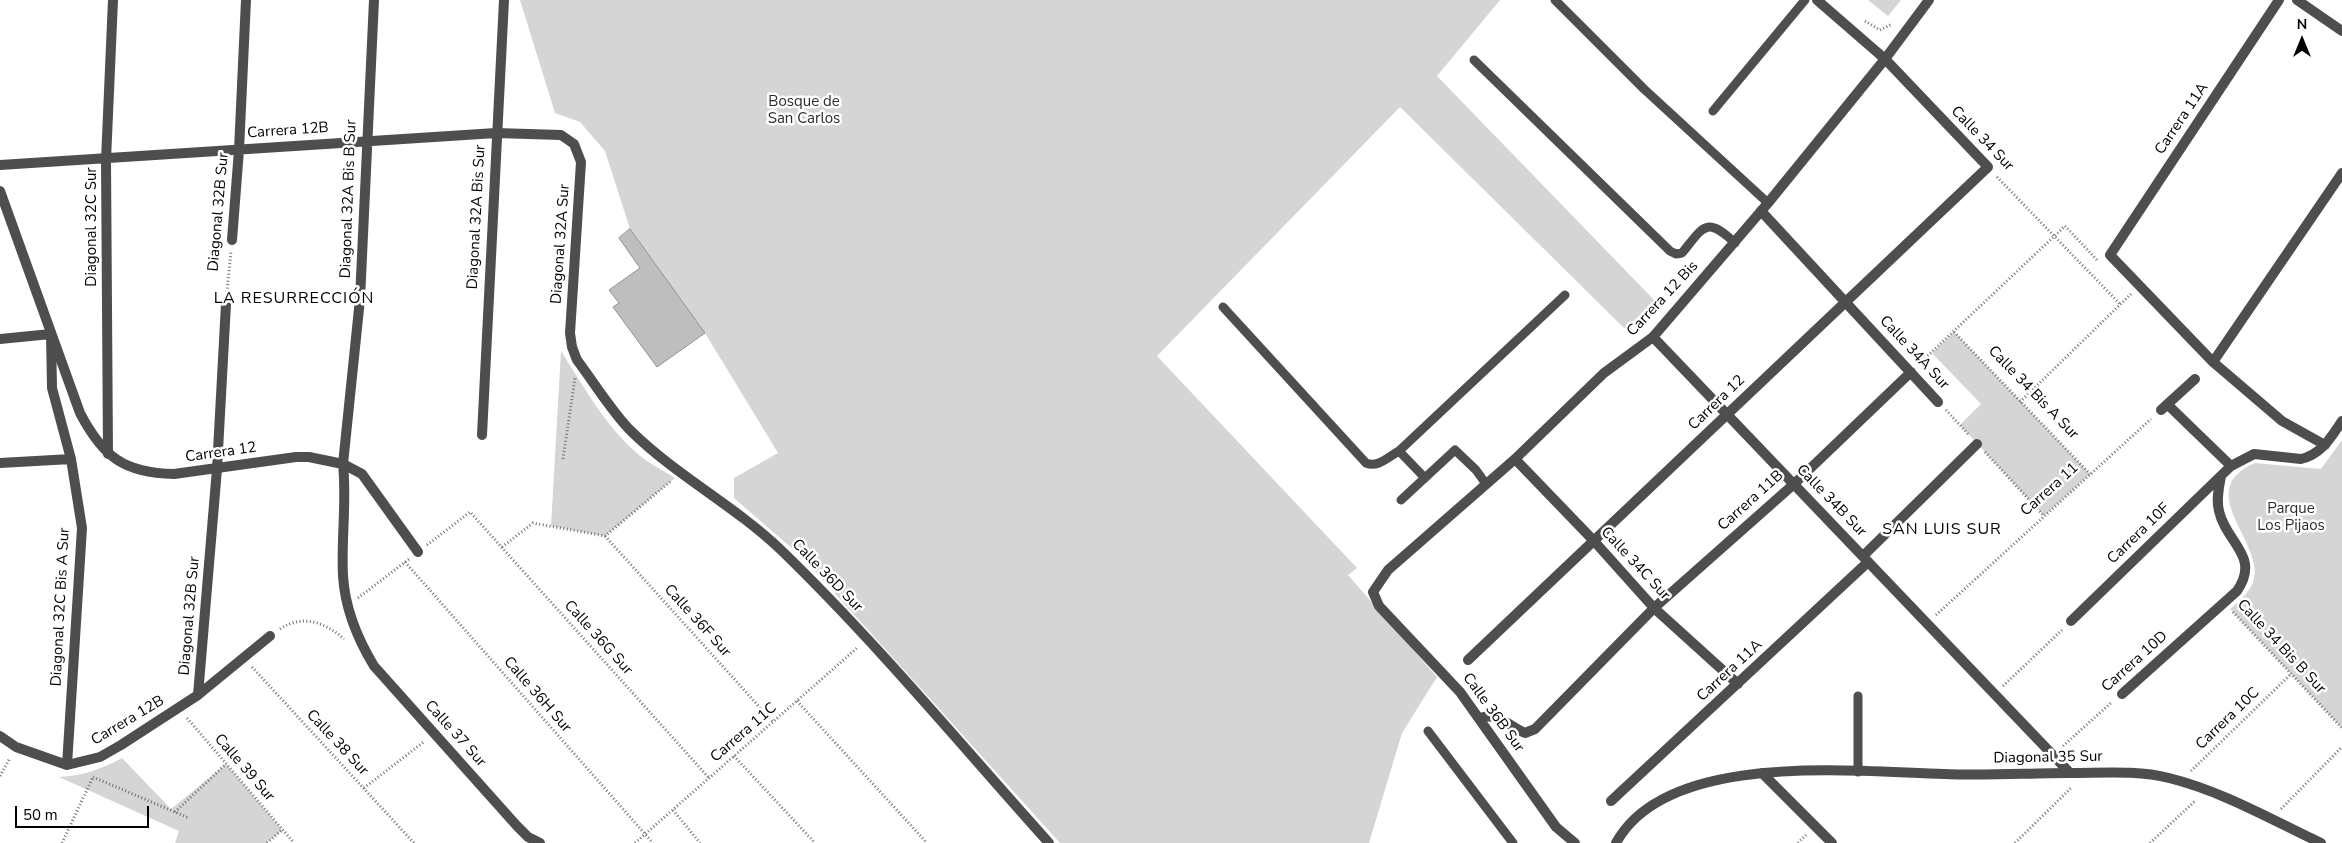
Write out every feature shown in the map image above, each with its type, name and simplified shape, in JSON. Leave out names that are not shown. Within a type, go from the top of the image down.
[{"type":"street","name":"Diagonal 32C Sur","points":[[108,454],[106,160],[113,0]]},
{"type":"street","name":"Diagonal 32B Sur","points":[[232,240],[239,150],[246,0]]},
{"type":"street","name":"Diagonal 32A Bis B Sur","points":[[358,636],[348,606],[343,575],[346,495],[342,464],[360,299],[374,0]]},
{"type":"street","name":"Diagonal 32A Bis Sur","points":[[482,435],[504,0]]},
{"type":"street","name":"Calle 34 Sur","points":[[1817,0],[1885,59],[1988,168]]},
{"type":"street","name":"Carrera 12 Bis","points":[[1379,606],[1372,592],[1388,570],[1515,459],[1604,373],[1653,337],[1765,207],[1885,59],[1929,0]]},
{"type":"street","name":"Carrera 11A","points":[[2110,255],[2279,0]]},
{"type":"street","points":[[2297,0],[2342,31]]},
{"type":"street","name":"Carrera 12B","points":[[0,165],[106,160],[496,133],[562,135],[574,144]]},
{"type":"street","name":"Diagonal 32A Sur","points":[[572,347],[570,334],[581,162],[574,144]]},
{"type":"street","name":"Carrera 12","points":[[1468,660],[1988,168]]},
{"type":"street","points":[[2213,362],[2342,173]]},
{"type":"street","name":"Diagonal 32C Bis A Sur","points":[[0,191],[80,412],[91,433],[108,454]]},
{"type":"street","name":"Calle 34A Sur","points":[[1765,207],[1845,302],[1938,402]]},
{"type":"street","points":[[2110,255],[2213,362],[2282,421],[2325,445],[2342,421]]},
{"type":"street","name":"Diagonal 32B Sur","points":[[198,695],[217,468],[226,304]]},
{"type":"street","points":[[0,339],[51,334]]},
{"type":"street","name":"Diagonal 32C Bis A Sur","points":[[51,334],[52,388],[72,459],[82,528],[67,765]]},
{"type":"street","name":"Calle 34B Sur","points":[[1653,337],[2070,772]]},
{"type":"street","name":"Calle 36D Sur","points":[[572,347],[578,360],[631,432],[681,473],[764,534],[867,639],[1049,843]]},
{"type":"street","name":"Carrera 11B","points":[[1480,718],[1488,715],[1497,717],[1518,730],[1525,733],[1530,732],[1654,608],[1794,484],[1911,372]]},
{"type":"street","points":[[2194,379],[2164,407],[2231,466]]},
{"type":"street","name":"Carrera 11A","points":[[1611,802],[1738,684],[1866,559],[1977,444]]},
{"type":"street","name":"Carrera 10F","points":[[2072,621],[2231,466],[2254,454],[2309,457],[2325,445]]},
{"type":"street","name":"Carrera 12","points":[[108,454],[123,465],[138,471],[159,474],[174,474],[296,457],[320,459],[342,464],[362,474],[418,552]]},
{"type":"street","points":[[0,463],[72,459]]},
{"type":"street","name":"Calle 34C Sur","points":[[1515,459],[1594,541],[1654,608],[1738,684]]},
{"type":"street","name":"Carrera 10D","points":[[2122,694],[2238,591],[2246,572],[2246,562],[2242,552],[2225,528],[2219,510],[2218,493],[2221,476]]},
{"type":"street","name":"Calle 36B Sur","points":[[1379,606],[1449,678],[1480,718],[1556,826],[1575,843]]},
{"type":"street","name":"Carrera 12B","points":[[67,765],[100,757],[178,708],[198,695],[270,636]]},
{"type":"street","name":"Calle 37 Sur","points":[[358,636],[374,666],[516,826],[540,843]]},
{"type":"street","points":[[0,736],[16,747],[67,765]]},
{"type":"street","points":[[1762,772],[1832,843]]},
{"type":"street","name":"Diagonal 35 Sur","points":[[1616,843],[1626,828],[1641,814],[1682,790],[1712,781],[1762,772],[1962,775],[2086,772],[2139,773],[2180,781],[2206,790],[2321,843]]},
{"type":"lane","points":[[1555,0],[1765,207]]},
{"type":"lane","points":[[1713,111],[1805,0]]},
{"type":"lane","points":[[1474,60],[1670,251],[1676,254],[1682,253],[1702,229],[1709,226],[1718,227],[1735,243]]},
{"type":"lane","points":[[1222,307],[1366,463],[1372,465],[1379,464],[1399,451],[1565,295]]},
{"type":"lane","points":[[1401,500],[1455,450],[1476,470],[1486,484]]},
{"type":"lane","points":[[1399,451],[1425,478]]},
{"type":"lane","points":[[1858,696],[1858,772]]},
{"type":"lane","points":[[1428,731],[1513,843]]},
{"type":"path","points":[[1861,18],[1880,30],[1890,27],[1896,20]]},
{"type":"path","name":"Calle 34 Sur","points":[[1988,168],[2120,304]]},
{"type":"path","points":[[1911,372],[2065,226],[2101,264],[2110,255]]},
{"type":"path","name":"Diagonal 32B Sur","points":[[226,304],[232,240]]},
{"type":"path","points":[[2020,402],[2140,285]]},
{"type":"path","name":"Calle 34 Bis A Sur","points":[[1954,332],[2090,474]]},
{"type":"path","points":[[563,459],[578,360]]},
{"type":"path","name":"Calle 34A Sur","points":[[1938,402],[2044,516]]},
{"type":"path","name":"Carrera 11","points":[[1926,623],[2164,407]]},
{"type":"path","points":[[502,547],[533,522],[605,536],[681,473]]},
{"type":"path","name":"Calle 36G Sur","points":[[470,512],[709,778]]},
{"type":"path","name":"Calle 36F Sur","points":[[605,536],[773,722]]},
{"type":"path","name":"Calle 36H Sur","points":[[405,562],[653,843]]},
{"type":"path","name":"Calle 34 Bis B Sur","points":[[2224,603],[2342,728]]},
{"type":"path","points":[[270,636],[291,622],[307,620],[322,624],[347,642]]},
{"type":"path","points":[[1995,694],[2072,621]]},
{"type":"path","name":"Carrera 11C","points":[[635,843],[867,639]]},
{"type":"path","name":"Calle 38 Sur","points":[[244,658],[414,843]]},
{"type":"path","name":"Carrera 10C","points":[[2180,781],[2291,674]]},
{"type":"path","name":"Carrera 10D","points":[[2053,755],[2122,694]]},
{"type":"path","points":[[797,701],[927,843]]},
{"type":"path","name":"Calle 39 Sur","points":[[178,708],[294,843]]},
{"type":"path","points":[[364,788],[435,734]]},
{"type":"path","points":[[0,776],[16,747]]},
{"type":"path","points":[[2272,820],[2342,747]]},
{"type":"path","points":[[734,756],[815,843]]},
{"type":"path","points":[[175,812],[226,764]]},
{"type":"path","points":[[67,765],[189,818]]},
{"type":"path","points":[[2015,843],[2086,772]]},
{"type":"path","points":[[62,843],[93,777]]},
{"type":"path","points":[[2150,843],[2206,790]]},
{"type":"path","points":[[673,810],[700,843]]},
{"type":"path","points":[[267,843],[282,830]]},
{"type":"green space","name":"Bosque de San Carlos","points":[[520,0],[1500,0],[1437,76],[1657,303],[1624,328],[1400,107],[1157,356],[1357,568],[1348,575],[1437,677],[1402,733],[1369,843],[1060,843],[803,558],[734,498],[734,478],[778,453],[705,333],[630,229],[605,151],[580,122],[555,113]]},
{"type":"green space","points":[[1868,0],[1901,0],[1888,16]]},
{"type":"green space","points":[[1954,332],[2090,474],[2044,516],[1960,425],[1981,404],[1932,353]]},
{"type":"green space","points":[[561,351],[596,406],[616,432],[639,455],[675,478],[605,536],[551,526]]},
{"type":"green space","name":"Parque Los Pijaos","points":[[2342,440],[2342,728],[2230,609],[2250,588],[2254,579],[2254,564],[2229,502],[2230,487],[2237,474],[2255,463],[2321,469]]},
{"type":"green space","points":[[122,758],[171,809],[226,764],[282,830],[267,843],[175,843],[179,831],[59,777],[92,771]]},
{"type":"building","points":[[630,229],[705,333],[657,367],[613,307],[619,303],[609,290],[640,268],[619,238]]},
{"type":"district","name":"LA RESURRECCIÓN","points":[[294,299]]},
{"type":"district","name":"SAN LUIS SUR","points":[[1942,530]]}]
